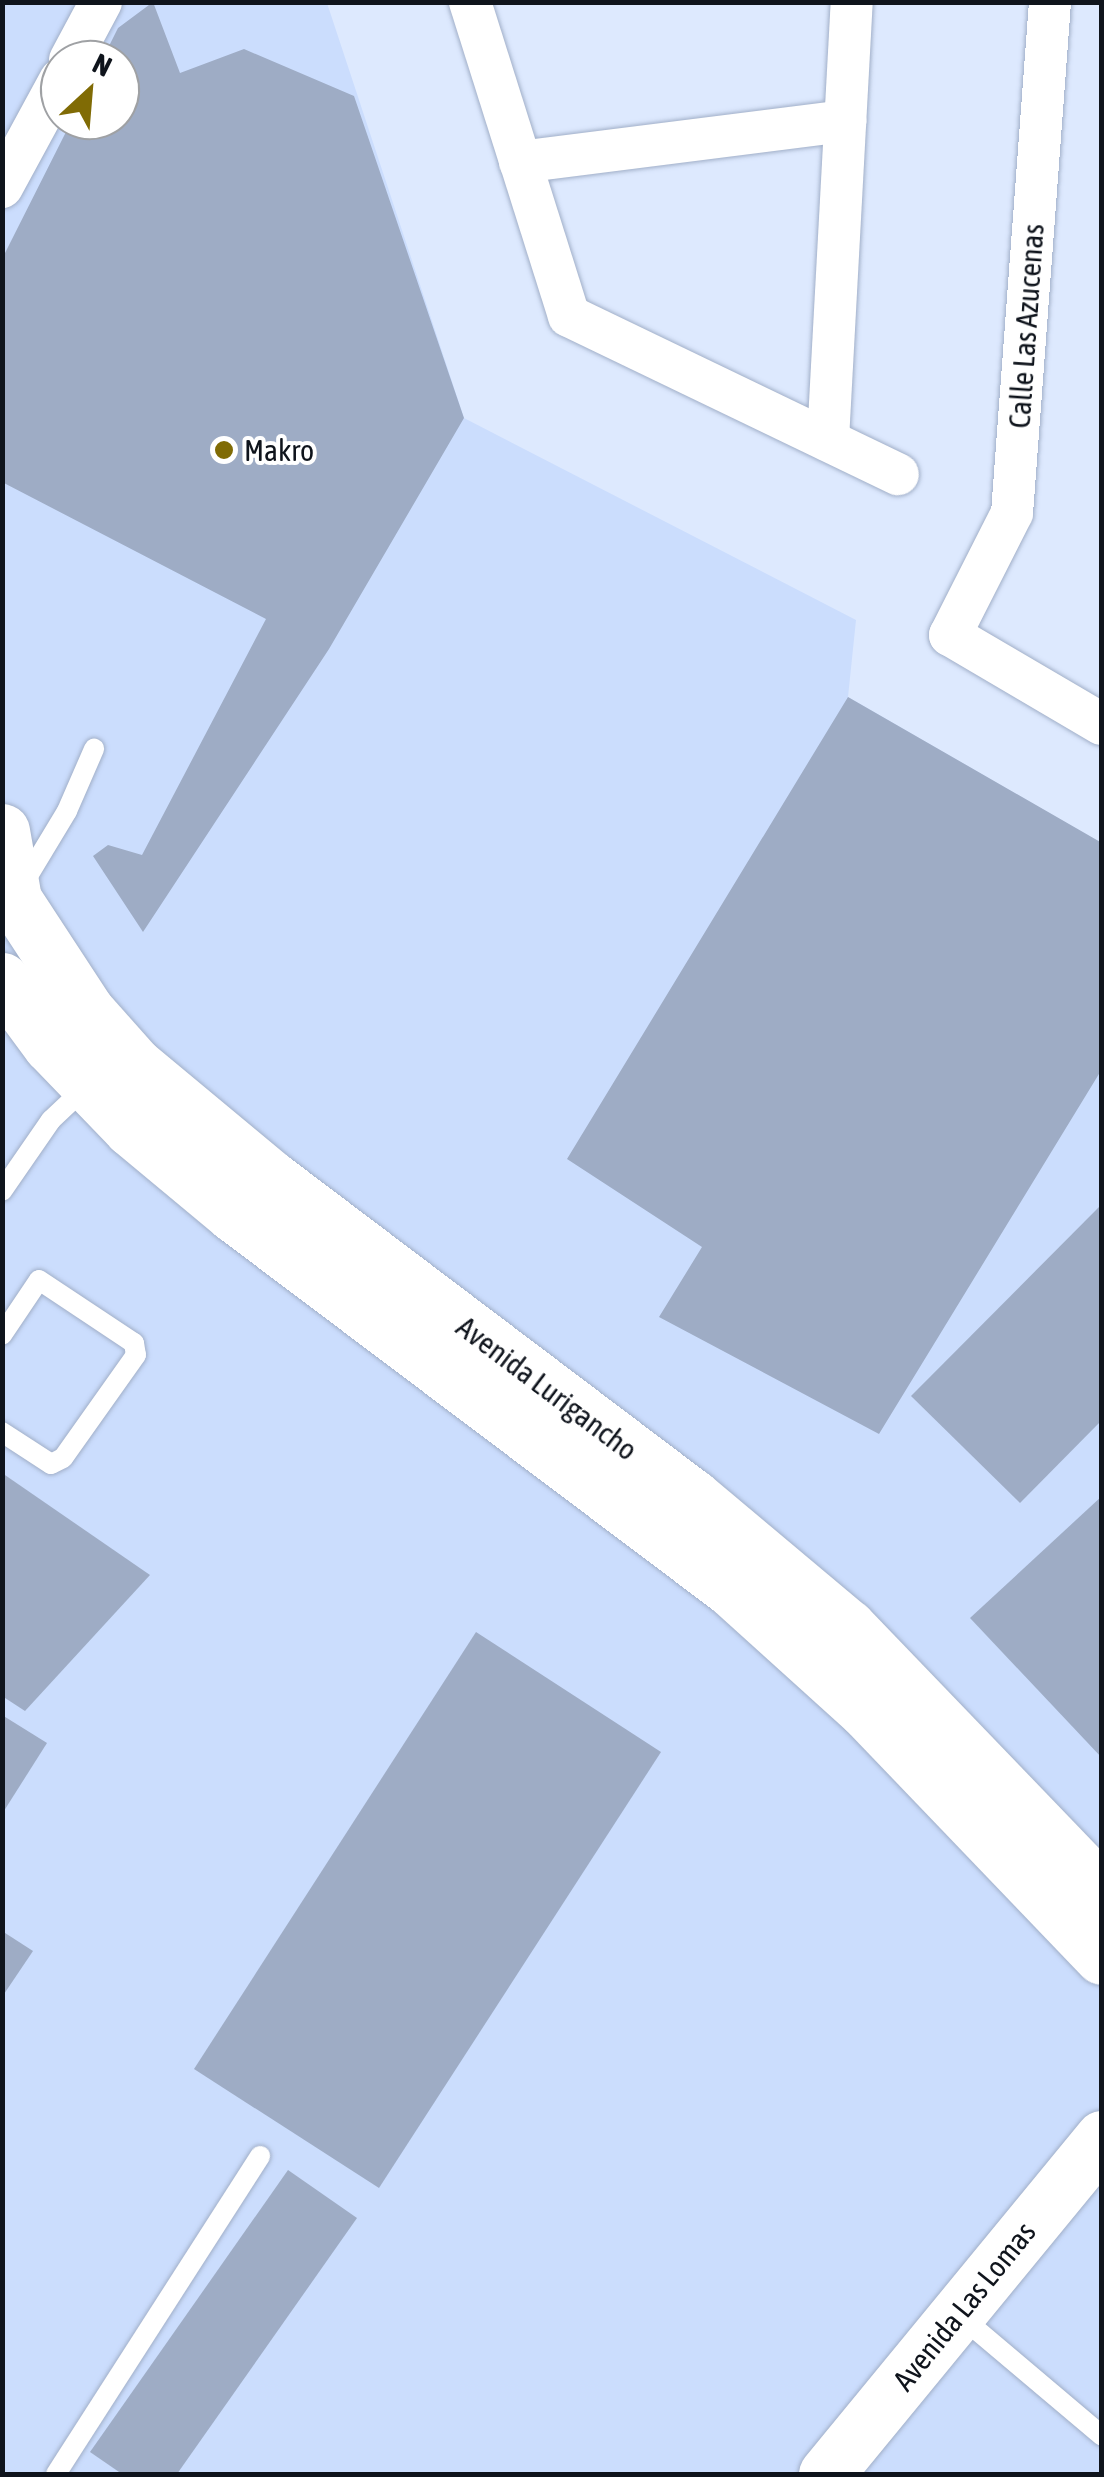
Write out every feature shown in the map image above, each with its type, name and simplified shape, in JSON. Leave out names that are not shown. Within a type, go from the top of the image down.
[{"type":"main road","points":[[2,831],[8,890]]},
{"type":"main road","name":"Avenida Lurigancho","points":[[8,890],[88,1012],[135,1065],[432,1334],[731,1589],[866,1710],[1102,1957]]},
{"type":"main road","name":"Avenida Lurigancho","points":[[2,980],[87,1087],[233,1214],[693,1497],[848,1627],[1102,1891]]},
{"type":"main road","name":"Avenida Las Lomas","points":[[826,2474],[958,2314],[1095,2160]]},
{"type":"street","points":[[81,40],[101,2]]},
{"type":"street","points":[[470,2],[569,316],[898,474]]},
{"type":"street","points":[[828,440],[852,2]]},
{"type":"street","name":"Calle Las Azucenas","points":[[1050,2],[1012,513],[950,635],[1098,715]]},
{"type":"street","points":[[2,187],[40,117]]},
{"type":"street","points":[[520,162],[845,121]]},
{"type":"lane","points":[[8,890],[67,811],[94,749]]},
{"type":"lane","points":[[2,1192],[51,1120],[87,1087]]},
{"type":"lane","points":[[2,1335],[40,1280],[134,1344],[136,1354],[64,1458],[51,1464],[2,1432]]},
{"type":"lane","points":[[56,2474],[260,2156]]},
{"type":"lane","points":[[958,2314],[1102,2436]]},
{"type":"shaded area","points":[[3,3],[327,3],[464,418],[856,620],[848,697],[1101,843],[1101,2474],[3,2474]]},
{"type":"building","name":"Makro","points":[[153,2],[180,73],[244,49],[354,96],[464,418],[329,649],[143,932],[93,856],[108,845],[142,855],[266,619],[2,482],[2,259],[62,140],[140,140],[140,40],[112,40],[118,28]]},
{"type":"building","points":[[848,697],[1102,843],[1102,1069],[879,1434],[659,1317],[702,1247],[567,1159]]},
{"type":"building","points":[[1102,1204],[1102,1420],[1020,1503],[911,1396]]},
{"type":"building","points":[[2,1473],[150,1575],[25,1711],[2,1696]]},
{"type":"building","points":[[1102,1496],[1102,1758],[970,1618]]},
{"type":"building","points":[[476,1632],[661,1752],[379,2188],[194,2069]]},
{"type":"building","points":[[2,1715],[47,1743],[2,1814]]},
{"type":"building","points":[[2,1931],[33,1951],[2,1997]]},
{"type":"building","points":[[288,2170],[357,2218],[177,2474],[122,2474],[90,2452]]},
{"type":"place","name":"Makro","points":[[224,450]]}]
